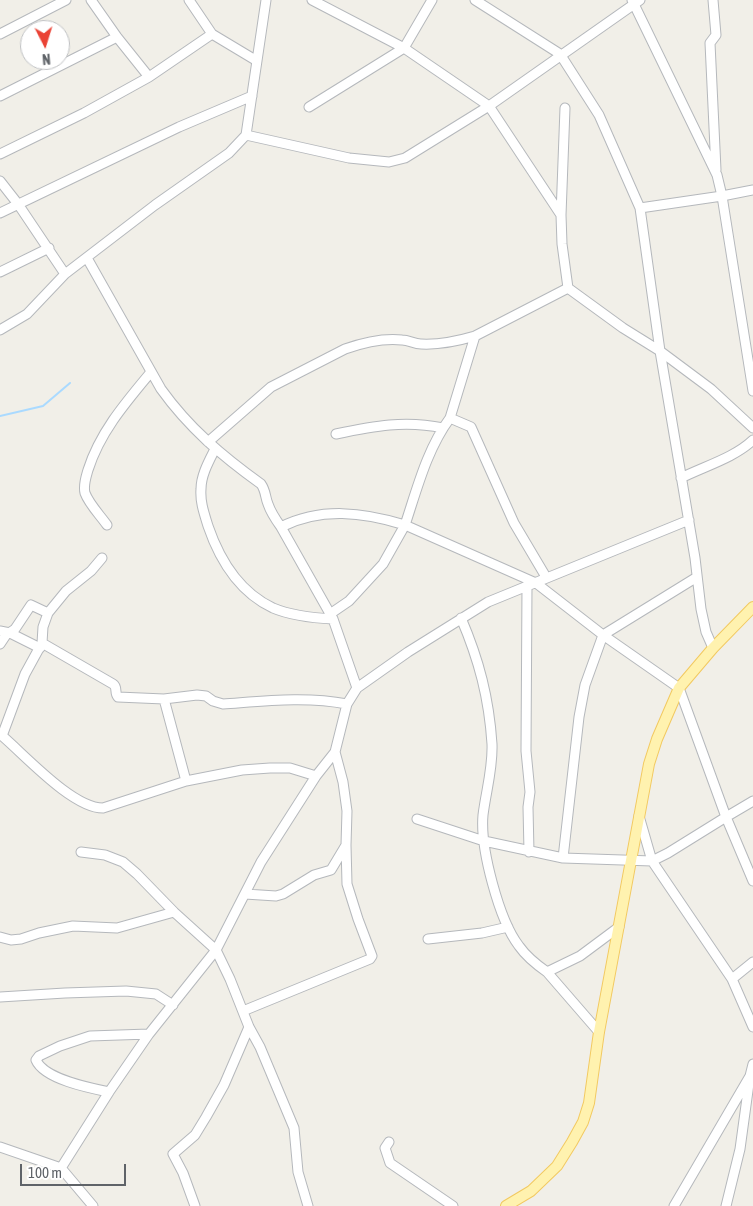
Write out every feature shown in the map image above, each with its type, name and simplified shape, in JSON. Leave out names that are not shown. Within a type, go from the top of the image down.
[{"type":"main road","points":[[506,1206],[531,1191],[556,1166],[583,1122],[589,1103],[599,1032],[651,756],[679,688],[713,648],[753,607]]},
{"type":"street","points":[[0,34],[66,0]]},
{"type":"street","points":[[91,0],[149,77]]},
{"type":"street","points":[[189,0],[212,34],[257,61]]},
{"type":"street","points":[[0,330],[27,314],[65,274],[155,205],[229,153],[246,134],[266,0]]},
{"type":"street","points":[[312,0],[404,48],[488,106],[561,215]]},
{"type":"street","points":[[309,107],[404,48],[432,0]]},
{"type":"street","points":[[475,0],[560,54],[599,115],[640,208],[660,351],[689,520],[701,609],[706,632],[713,648]]},
{"type":"street","points":[[713,0],[716,35],[710,43],[717,175],[753,391]]},
{"type":"street","points":[[246,134],[349,158],[389,162],[405,158],[488,106],[635,1],[717,175]]},
{"type":"street","points":[[0,154],[84,113],[149,77],[212,34]]},
{"type":"street","points":[[0,96],[117,37]]},
{"type":"street","points":[[0,213],[179,127],[252,96]]},
{"type":"street","points":[[565,108],[561,215],[562,244],[568,288],[623,328],[660,351],[711,389],[753,428]]},
{"type":"street","points":[[0,181],[49,248],[65,274]]},
{"type":"street","points":[[640,208],[753,190]]},
{"type":"street","points":[[0,272],[49,248]]},
{"type":"street","points":[[87,258],[151,372],[175,408],[212,446],[264,488],[266,501],[270,509],[332,616],[357,688]]},
{"type":"street","points":[[475,336],[450,418],[443,428],[425,466],[405,525],[383,564],[349,601],[332,616],[303,617],[273,608],[253,596],[237,581],[227,567],[213,539],[201,504],[201,486],[212,446],[271,387],[345,349],[357,345],[401,339],[422,344],[458,341],[475,336],[568,288]]},
{"type":"street","points":[[107,525],[85,493],[85,482],[92,460],[107,430],[127,400],[151,372]]},
{"type":"street","points":[[450,418],[471,427],[514,523],[546,578]]},
{"type":"street","points":[[336,434],[398,423],[443,428]]},
{"type":"street","points":[[681,478],[726,458],[747,446],[753,440]]},
{"type":"street","points":[[281,527],[297,519],[315,515],[352,513],[379,517],[405,525],[532,584],[679,688],[726,818],[753,881]]},
{"type":"street","points":[[60,1168],[149,1034],[216,950],[261,862],[316,776],[335,752],[348,704],[357,688],[408,652],[488,602],[689,520]]},
{"type":"street","points":[[102,558],[91,571],[66,591],[48,613],[43,627],[41,645],[25,674],[1,735],[53,781],[89,806],[103,808],[186,781],[242,770],[290,768],[316,776]]},
{"type":"street","points":[[563,858],[579,717],[585,685],[603,635],[697,577]]},
{"type":"street","points":[[529,852],[528,807],[530,792],[526,751],[532,584]]},
{"type":"street","points":[[0,644],[6,635],[15,629],[30,605],[48,613]]},
{"type":"street","points":[[461,618],[475,649],[489,712],[492,758],[483,816],[484,841],[498,899],[508,927],[520,947],[547,972],[599,1032]]},
{"type":"street","points":[[0,630],[41,645],[113,684],[118,697],[164,699],[197,695],[206,696],[213,701],[224,704],[306,698],[348,704]]},
{"type":"street","points":[[164,699],[186,781]]},
{"type":"street","points":[[243,1011],[370,959],[372,956],[347,884],[347,811],[343,782],[335,752]]},
{"type":"street","points":[[417,819],[484,841],[529,852],[563,858],[652,861],[753,802]]},
{"type":"street","points":[[639,816],[652,861],[732,979],[753,1027]]},
{"type":"street","points":[[245,894],[276,896],[284,894],[314,876],[330,870],[346,845]]},
{"type":"street","points":[[81,852],[105,856],[123,862],[216,950],[294,1128],[298,1172],[308,1206]]},
{"type":"street","points":[[0,937],[11,940],[21,939],[73,926],[117,928],[174,912]]},
{"type":"street","points":[[428,939],[482,933],[508,927]]},
{"type":"street","points":[[547,972],[580,956],[619,927]]},
{"type":"street","points":[[732,979],[753,962]]},
{"type":"street","points":[[0,997],[126,991],[156,994],[173,1005]]},
{"type":"street","points":[[195,1206],[183,1173],[173,1154],[195,1135],[206,1117],[224,1085],[249,1027]]},
{"type":"street","points":[[109,1092],[74,1084],[58,1077],[38,1064],[36,1058],[60,1046],[90,1036],[149,1034]]},
{"type":"street","points":[[726,1206],[740,1149],[753,1064]]},
{"type":"street","points":[[674,1206],[750,1076]]},
{"type":"street","points":[[389,1142],[385,1148],[390,1163],[454,1206]]},
{"type":"street","points":[[0,1147],[60,1168],[93,1206]]},
{"type":"waterway","points":[[0,416],[43,406],[70,383]]}]
